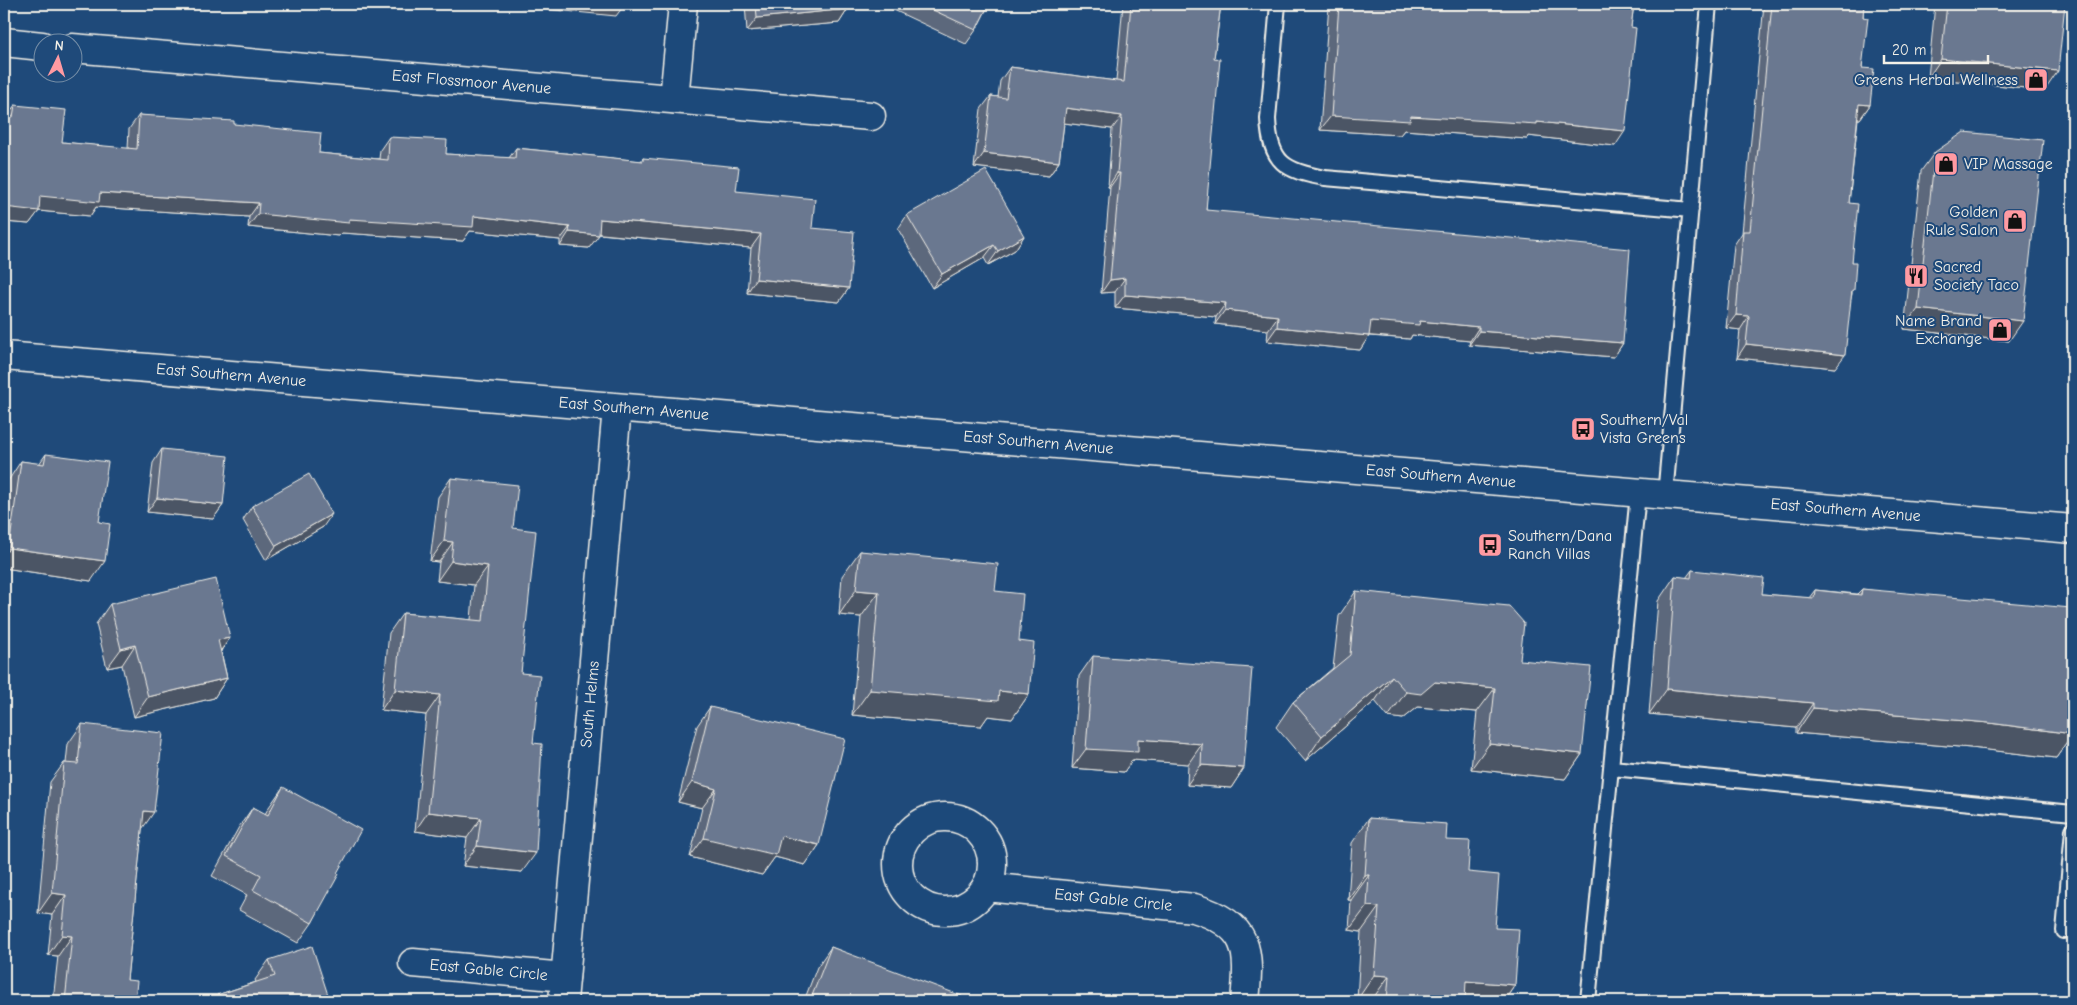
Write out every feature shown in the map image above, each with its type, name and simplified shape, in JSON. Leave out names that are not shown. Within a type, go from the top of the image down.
[{"type":"main road","points":[[674,98],[683,4]]},
{"type":"main road","points":[[4,42],[32,45]]},
{"type":"main road","name":"East Flossmoor Avenue","points":[[82,49],[871,116]]},
{"type":"main road","name":"East Southern Avenue","points":[[4,356],[2073,530]]},
{"type":"main road","name":"South Helms","points":[[564,989],[617,408]]},
{"type":"main road","name":"East Gable Circle","points":[[986,887],[1194,908],[1222,919],[1233,928],[1247,952],[1248,966],[1245,1001]]},
{"type":"main road","name":"East Gable Circle","points":[[413,963],[564,989]]},
{"type":"lane","points":[[1278,4],[1268,134],[1272,150],[1279,162],[1292,170],[1325,178],[1691,210]]},
{"type":"lane","points":[[1665,496],[1709,4]]},
{"type":"lane","points":[[1588,1001],[1638,494]]},
{"type":"lane","points":[[1612,768],[2073,813]]},
{"type":"lane","points":[[2064,932],[2073,830]]},
{"type":"building","points":[[756,4],[848,4],[848,9],[757,18]]},
{"type":"building","points":[[920,4],[989,4],[976,30]]},
{"type":"building","points":[[1131,4],[1221,4],[1214,58],[1220,59],[1206,210],[1630,249],[1623,343],[1479,331],[1479,327],[1420,321],[1419,325],[1371,321],[1369,336],[1277,327],[1278,316],[1225,310],[1226,303],[1125,295],[1125,278],[1110,280],[1120,173],[1117,173],[1122,116],[1066,108],[1059,162],[984,153],[991,96],[1006,98],[1010,67],[1124,82]]},
{"type":"building","points":[[1339,4],[1634,4],[1631,27],[1636,28],[1625,131],[1537,122],[1537,124],[1411,116],[1410,121],[1331,116]]},
{"type":"building","points":[[1772,4],[1864,4],[1863,17],[1868,18],[1862,68],[1874,69],[1870,105],[1859,104],[1849,203],[1858,204],[1852,262],[1856,262],[1845,355],[1746,344],[1749,316],[1736,315],[1743,231],[1750,231]]},
{"type":"building","points":[[1947,4],[2065,4],[2058,71],[1941,59]]},
{"type":"building","points":[[15,105],[66,110],[62,142],[137,149],[139,115],[234,121],[234,124],[321,133],[319,153],[388,160],[389,137],[447,140],[446,154],[515,158],[516,148],[643,161],[643,158],[739,167],[736,191],[815,199],[812,228],[854,232],[849,288],[756,279],[761,234],[600,219],[599,235],[569,232],[570,227],[474,216],[473,227],[349,219],[349,223],[258,214],[259,203],[100,193],[99,202],[40,196],[39,211],[4,207],[7,181],[4,181],[4,117],[13,117]]},
{"type":"building","points":[[1964,132],[2043,140],[2023,321],[1918,309],[1935,152]]},
{"type":"building","points":[[986,170],[1024,236],[998,251],[994,245],[942,274],[907,215]]},
{"type":"building","points":[[162,449],[228,456],[223,505],[157,498]]},
{"type":"building","points":[[46,454],[108,462],[99,522],[110,524],[105,561],[9,548],[21,461],[44,464]]},
{"type":"building","points":[[309,474],[332,514],[276,546],[252,506]]},
{"type":"building","points":[[451,478],[518,485],[513,528],[536,531],[521,673],[540,675],[533,743],[542,744],[536,853],[477,846],[481,818],[428,812],[440,695],[395,690],[403,613],[483,621],[488,566],[451,561],[453,542],[444,541]]},
{"type":"building","points":[[860,551],[998,564],[995,591],[1023,594],[1019,641],[1034,643],[1029,694],[999,691],[998,701],[870,690],[879,592],[856,590]]},
{"type":"building","points":[[1692,570],[1764,578],[1762,594],[1814,598],[1815,590],[1861,595],[1862,589],[2071,608],[2071,616],[2073,616],[2073,734],[1989,723],[1813,708],[1813,703],[1667,689],[1675,576],[1691,578]]},
{"type":"building","points":[[216,579],[230,638],[218,640],[227,678],[148,697],[135,645],[121,649],[110,604]]},
{"type":"building","points":[[1356,591],[1509,606],[1524,623],[1520,660],[1591,667],[1582,754],[1489,744],[1495,688],[1435,682],[1421,694],[1406,692],[1392,676],[1322,736],[1293,702],[1350,655]]},
{"type":"building","points":[[1093,656],[1252,668],[1244,768],[1201,765],[1202,744],[1138,739],[1138,752],[1086,749]]},
{"type":"building","points":[[710,707],[845,739],[819,845],[781,836],[776,855],[704,838],[716,789],[692,782]]},
{"type":"building","points":[[82,724],[163,733],[154,812],[144,811],[127,980],[137,981],[135,1001],[65,1001],[72,936],[62,935],[66,895],[52,893],[64,763],[78,764]]},
{"type":"building","points":[[283,787],[361,830],[312,923],[253,890],[261,875],[226,856],[253,807],[268,815]]},
{"type":"building","points":[[1369,818],[1447,824],[1446,840],[1470,841],[1468,872],[1499,875],[1495,928],[1519,929],[1515,985],[1466,981],[1465,1001],[1387,1001],[1389,976],[1374,975],[1379,907],[1367,906],[1369,875],[1365,875]]},
{"type":"building","points":[[312,946],[328,995],[308,1001],[219,1001],[217,995],[275,976],[269,960]]},
{"type":"building","points":[[831,947],[962,996],[960,1001],[810,1001]]},
{"type":"place","name":"Greens Herbal Wellness","points":[[2036,80]]},
{"type":"place","name":"VIP Massage","points":[[1946,164]]},
{"type":"place","name":"Golden Rule Salon","points":[[2015,221]]},
{"type":"place","name":"Sacred Society Taco","points":[[1916,276]]},
{"type":"place","name":"Name Brand Exchange","points":[[2000,330]]},
{"type":"place","name":"Southern/Val Vista Greens","points":[[1583,429]]},
{"type":"place","name":"Southern/Dana Ranch Villas","points":[[1490,545]]}]
